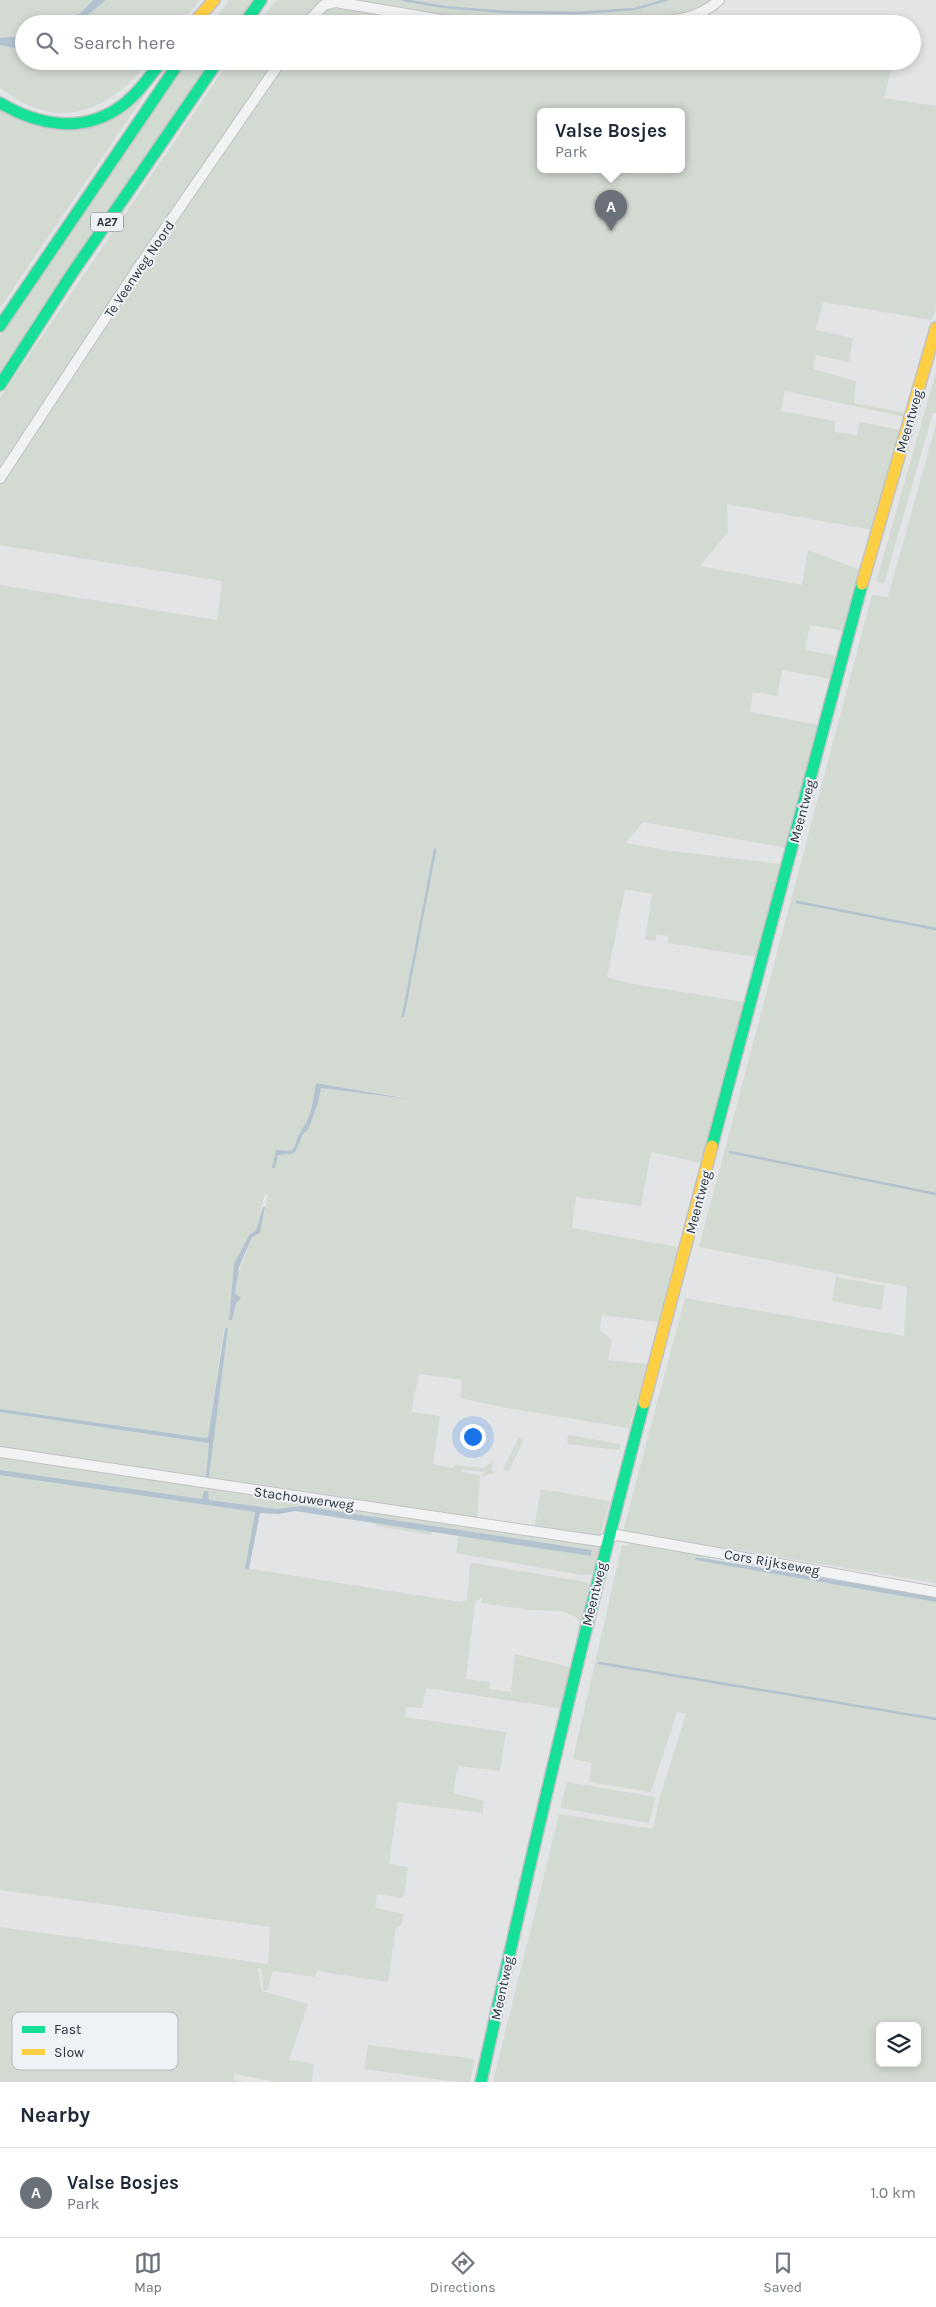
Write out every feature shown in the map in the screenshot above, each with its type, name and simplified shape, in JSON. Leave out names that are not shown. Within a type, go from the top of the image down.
[{"type":"main road","points":[[201,15],[214,0]]},
{"type":"main road","points":[[212,15],[223,0]]},
{"type":"main road","points":[[250,15],[261,0]]},
{"type":"main road","points":[[0,103],[13,112],[55,125],[90,121],[118,108],[155,70]]},
{"type":"main road","name":"A27","points":[[0,326],[50,249],[174,70]]},
{"type":"main road","name":"A27","points":[[0,385],[71,275],[212,70]]},
{"type":"main road","name":"Meentweg","points":[[481,2082],[538,1824],[608,1538],[860,590],[936,328]]},
{"type":"street","points":[[694,15],[712,8],[719,0]]},
{"type":"street","points":[[315,15],[324,5],[336,2],[412,15]]},
{"type":"street","name":"Te Veenweg Noord","points":[[0,478],[140,265],[275,70]]},
{"type":"street","name":"Stachouwerweg","points":[[0,1452],[599,1541],[608,1538]]},
{"type":"street","name":"Cors Rijkseweg","points":[[608,1538],[617,1535],[936,1592]]},
{"type":"shaded area","points":[[0,0],[93,0],[76,15],[15,15],[15,37],[0,38]]},
{"type":"shaded area","points":[[106,0],[200,0],[188,15],[88,15]]},
{"type":"shaded area","points":[[229,0],[256,0],[245,15],[218,15]]},
{"type":"shaded area","points":[[276,0],[330,0],[312,15],[265,15]]},
{"type":"shaded area","points":[[338,0],[713,0],[695,11],[678,15],[429,15]]},
{"type":"shaded area","points":[[337,5],[395,15],[320,15],[327,8]]},
{"type":"shaded area","points":[[0,45],[15,48],[15,70],[142,70],[117,93],[99,104],[80,111],[61,113],[41,110],[21,101],[0,87]]},
{"type":"shaded area","points":[[180,70],[207,70],[0,376],[0,336],[117,160]]},
{"type":"shaded area","points":[[223,70],[271,70],[0,475],[0,398]]},
{"type":"shaded area","points":[[277,70],[891,70],[884,98],[936,106],[936,308],[932,320],[823,302],[816,330],[853,338],[849,362],[816,355],[813,369],[856,381],[854,403],[906,413],[905,417],[785,391],[781,411],[835,421],[835,432],[857,435],[860,422],[901,430],[872,530],[727,504],[728,532],[700,566],[802,585],[808,550],[861,570],[844,631],[810,625],[805,650],[837,656],[831,679],[782,670],[777,696],[753,692],[750,712],[819,725],[786,848],[643,822],[626,843],[672,851],[781,864],[756,957],[668,943],[668,936],[656,934],[655,941],[645,939],[652,894],[625,889],[607,977],[627,983],[744,1002],[701,1163],[651,1152],[641,1206],[576,1197],[572,1228],[678,1247],[658,1322],[602,1315],[601,1331],[612,1340],[608,1360],[647,1364],[629,1428],[501,1407],[460,1398],[462,1380],[419,1374],[411,1412],[440,1416],[433,1464],[454,1468],[455,1465],[483,1468],[494,1461],[491,1469],[495,1473],[481,1476],[485,1472],[461,1469],[461,1472],[480,1475],[477,1520],[0,1447],[0,1412],[209,1443],[206,1476],[209,1477],[228,1328],[224,1328],[208,1437],[0,1409],[0,585],[217,620],[222,581],[0,545],[0,480]],"holes":[[[316,1083],[406,1098],[321,1088],[309,1128],[292,1154],[278,1155],[275,1167],[273,1168],[276,1150],[291,1151],[312,1113]],[[265,1194],[268,1195],[260,1233],[252,1237],[236,1279],[235,1293],[237,1302],[232,1320],[229,1320],[234,1264],[249,1235],[256,1230]]]},
{"type":"shaded area","points":[[148,90],[0,308],[0,108],[56,128]]},
{"type":"shaded area","points":[[936,372],[936,413],[933,413],[884,584],[876,582]]},
{"type":"shaded area","points":[[936,424],[936,1583],[713,1546],[710,1559],[696,1557],[695,1560],[936,1602],[936,2082],[493,2082],[559,1814],[653,1829],[660,1797],[686,1714],[677,1712],[651,1792],[589,1782],[592,1763],[573,1759],[622,1545],[628,1546],[632,1533],[623,1531],[685,1298],[904,1336],[907,1287],[699,1247],[872,595],[888,597]]},
{"type":"shaded area","points":[[836,1277],[885,1286],[881,1310],[832,1301]]},
{"type":"shaded area","points":[[568,1435],[621,1444],[619,1450],[567,1444]]},
{"type":"shaded area","points":[[519,1437],[523,1441],[509,1471],[503,1469]]},
{"type":"shaded area","points":[[0,1454],[583,1543],[598,1547],[601,1551],[595,1574],[582,1575],[456,1553],[459,1534],[590,1556],[592,1550],[302,1506],[277,1509],[208,1500],[208,1491],[204,1491],[202,1499],[0,1470]]},
{"type":"shaded area","points":[[0,1475],[255,1512],[245,1568],[461,1602],[467,1600],[470,1565],[473,1563],[591,1583],[574,1653],[579,1622],[576,1617],[561,1611],[530,1610],[481,1603],[483,1597],[475,1602],[466,1679],[490,1682],[490,1689],[511,1692],[515,1654],[570,1667],[561,1708],[426,1688],[422,1708],[406,1707],[405,1717],[506,1732],[500,1771],[458,1766],[453,1793],[484,1801],[483,1813],[398,1802],[389,1864],[408,1867],[404,1895],[402,1898],[377,1894],[375,1908],[404,1914],[402,1924],[396,1928],[388,1982],[317,1971],[315,1977],[273,1971],[267,1991],[263,1990],[262,1969],[257,1968],[262,1991],[308,2004],[289,2060],[314,2064],[312,2082],[277,2082],[234,2074],[234,2080],[244,2082],[0,2082],[0,1927],[268,1964],[270,1927],[0,1890]]},
{"type":"shaded area","points":[[541,1489],[610,1501],[600,1536],[534,1529]]},
{"type":"shaded area","points":[[375,1522],[431,1530],[431,1535],[376,1526]]},
{"type":"shaded area","points":[[567,1782],[656,1797],[649,1823],[560,1808]]},
{"type":"shaded area","points":[[368,2045],[475,2059],[470,2082],[457,2082],[364,2069]]},
{"type":"water","points":[[93,0],[106,0],[88,15],[77,15]]},
{"type":"water","points":[[15,37],[15,48],[0,45],[0,38]]},
{"type":"water","points":[[316,1083],[409,1099],[321,1088],[309,1128],[303,1135],[295,1152],[278,1155],[275,1168],[272,1168],[276,1150],[291,1151],[294,1147],[310,1114]]},
{"type":"water","points":[[263,1207],[265,1207],[260,1233],[252,1237],[239,1267],[235,1293],[241,1298],[236,1304],[232,1320],[229,1320],[234,1264],[249,1235],[256,1230]]},
{"type":"water","points":[[225,1328],[228,1328],[209,1477],[206,1477],[209,1443],[0,1412],[0,1409],[208,1437]]},
{"type":"water","points":[[0,1470],[202,1499],[204,1491],[208,1491],[209,1500],[277,1509],[302,1506],[592,1550],[591,1556],[295,1511],[279,1514],[260,1513],[249,1569],[245,1568],[255,1512],[0,1475]]},
{"type":"water","points":[[696,1557],[936,1597],[936,1602],[695,1560]]},
{"type":"waterway","points":[[403,0],[444,7],[506,12],[578,13],[634,9],[666,0]]},
{"type":"waterway","points":[[403,1016],[435,850]]},
{"type":"waterway","points":[[797,902],[936,929]]},
{"type":"waterway","points":[[730,1152],[936,1194]]},
{"type":"waterway","points":[[599,1663],[936,1719]]},
{"type":"traffic: fast","points":[[250,15],[261,0]]},
{"type":"traffic: fast","points":[[0,103],[14,111],[44,121],[60,123],[90,121],[120,107],[132,97],[155,70]]},
{"type":"traffic: fast","points":[[0,326],[174,70]]},
{"type":"traffic: fast","points":[[0,385],[71,275],[212,70]]},
{"type":"traffic: fast","points":[[712,1146],[862,584]]},
{"type":"traffic: fast","points":[[481,2082],[559,1742],[600,1572],[644,1403]]},
{"type":"traffic: slow","points":[[201,15],[214,0]]},
{"type":"traffic: slow","points":[[862,584],[936,328]]},
{"type":"traffic: slow","points":[[644,1403],[712,1146]]},
{"type":"place","name":"Valse Bosjes","points":[[611,231]]}]
